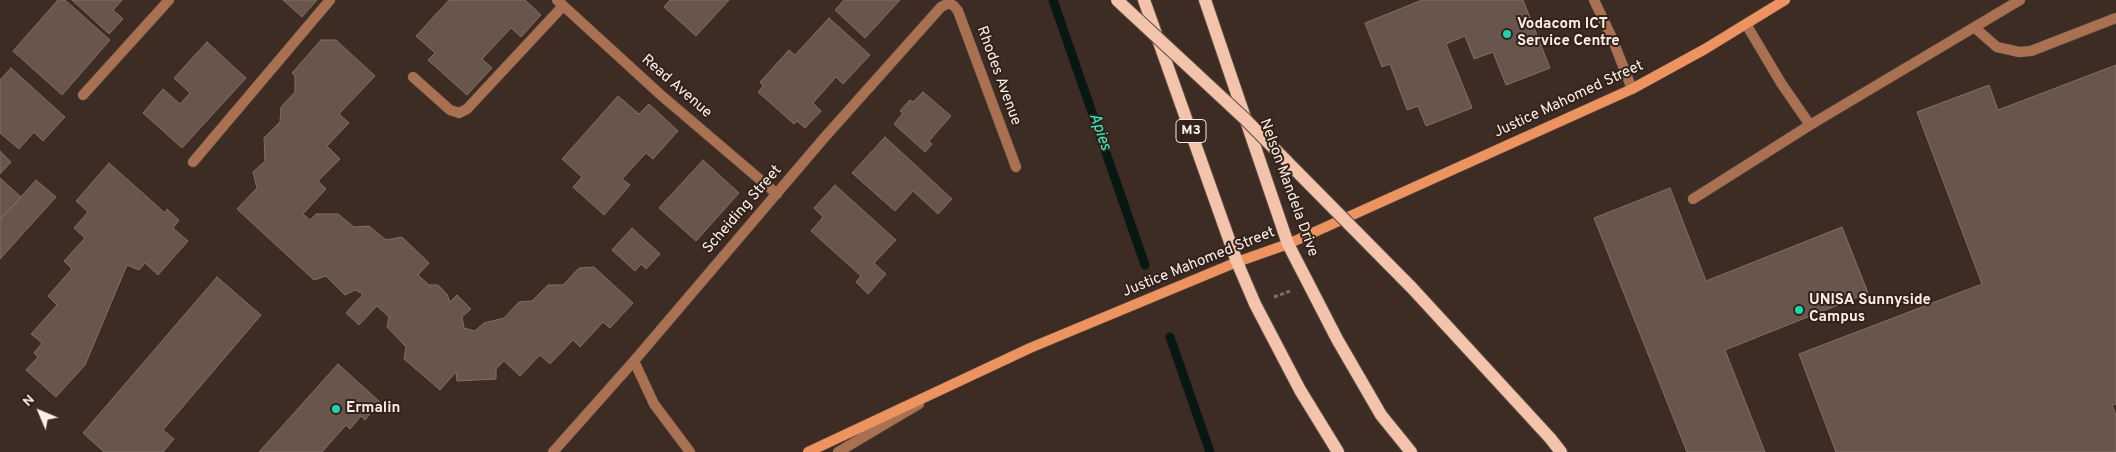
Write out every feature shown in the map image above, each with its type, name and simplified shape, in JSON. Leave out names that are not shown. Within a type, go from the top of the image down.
[{"type":"main road","points":[[1117,0],[1245,120],[1405,280],[1561,452]]},
{"type":"main road","name":"M3","points":[[1144,0],[1237,262],[1255,304],[1300,390],[1338,452]]},
{"type":"main road","name":"Nelson Mandela Drive","points":[[1205,0],[1288,244],[1337,339],[1381,414],[1410,452]]},
{"type":"main road","name":"Justice Mahomed Street","points":[[808,452],[1030,348],[1169,292],[1237,262],[1288,244],[1632,89],[1785,0]]},
{"type":"street","points":[[83,95],[169,0]]},
{"type":"street","points":[[193,162],[330,0]]},
{"type":"street","points":[[1594,0],[1632,89]]},
{"type":"street","points":[[1693,199],[1810,126],[2020,0]]},
{"type":"street","name":"Rhodes Avenue","points":[[949,2],[958,11],[1016,167]]},
{"type":"street","name":"Scheiding Street","points":[[552,452],[634,361],[941,7],[949,2]]},
{"type":"street","points":[[413,77],[450,110],[459,113],[467,109],[560,3]]},
{"type":"street","name":"Read Avenue","points":[[560,3],[662,96],[777,194]]},
{"type":"street","points":[[1975,28],[1997,47],[2019,52],[2031,51],[2116,18]]},
{"type":"street","points":[[1746,24],[1781,83],[1810,126]]},
{"type":"street","points":[[634,361],[654,404],[690,452]]},
{"type":"street","points":[[838,452],[952,385]]},
{"type":"path","points":[[1255,304],[1309,284]]},
{"type":"building","points":[[58,0],[65,0],[110,40],[62,95],[13,51]]},
{"type":"building","points":[[72,0],[122,0],[113,10],[123,19],[109,34]]},
{"type":"building","points":[[283,0],[317,0],[302,17]]},
{"type":"building","points":[[449,0],[525,0],[541,15],[521,37],[511,28],[482,59],[492,68],[467,95],[428,60],[435,53],[416,36]]},
{"type":"building","points":[[670,0],[729,0],[696,36],[664,7]]},
{"type":"building","points":[[844,0],[900,0],[865,38],[835,10]]},
{"type":"building","points":[[1422,0],[1523,0],[1550,68],[1506,85],[1493,52],[1474,59],[1465,36],[1446,44],[1472,108],[1426,126],[1418,106],[1407,110],[1390,64],[1382,67],[1365,23]]},
{"type":"building","points":[[829,18],[870,55],[843,84],[836,77],[813,103],[821,111],[805,128],[797,121],[794,124],[758,92],[763,86],[760,82],[789,50],[795,55]]},
{"type":"building","points":[[321,40],[336,40],[375,76],[339,114],[349,123],[327,146],[340,159],[318,181],[326,189],[303,214],[310,220],[316,214],[338,214],[354,227],[369,226],[386,240],[402,237],[429,263],[418,275],[429,285],[438,285],[447,294],[450,302],[457,295],[471,309],[462,317],[464,328],[475,331],[484,323],[504,318],[519,302],[532,301],[548,285],[563,285],[579,268],[594,267],[633,303],[610,328],[603,322],[580,347],[573,340],[550,364],[540,355],[520,376],[504,361],[496,369],[496,379],[457,381],[456,372],[440,390],[404,359],[406,347],[387,327],[389,317],[377,306],[359,325],[346,313],[363,294],[355,290],[345,295],[326,276],[314,280],[237,209],[257,188],[253,172],[265,161],[264,138],[280,122],[281,107],[295,92],[295,76],[292,73]]},
{"type":"building","points":[[207,42],[246,78],[182,148],[143,113],[163,89],[180,104],[190,93],[174,78]]},
{"type":"building","points":[[2116,65],[2116,404],[2112,405],[2116,415],[2116,452],[1836,452],[1799,354],[1982,284],[1917,112],[1989,85],[1998,110]]},
{"type":"building","points":[[11,68],[65,117],[43,141],[34,132],[19,149],[0,133],[0,80]]},
{"type":"building","points":[[923,92],[951,116],[929,141],[932,144],[925,152],[894,124],[903,113],[900,111],[910,100],[913,102]]},
{"type":"building","points":[[618,96],[639,114],[649,104],[678,131],[653,159],[646,153],[622,179],[630,185],[604,215],[573,187],[582,177],[562,159]]},
{"type":"building","points":[[885,137],[952,199],[938,214],[913,191],[895,211],[852,173]]},
{"type":"building","points":[[0,151],[11,162],[0,174]]},
{"type":"building","points":[[703,160],[739,193],[696,241],[659,208]]},
{"type":"building","points":[[109,163],[165,213],[167,209],[179,220],[173,228],[188,241],[158,275],[145,263],[139,270],[127,265],[85,365],[56,397],[26,370],[38,357],[34,353],[42,343],[31,334],[57,305],[48,296],[72,269],[64,261],[85,238],[74,228],[88,212],[76,201]]},
{"type":"building","points":[[0,178],[21,197],[0,220]]},
{"type":"building","points":[[36,180],[56,197],[0,259],[0,220]]},
{"type":"building","points":[[835,185],[896,240],[874,263],[886,274],[868,294],[856,282],[861,276],[811,231],[823,217],[814,208]]},
{"type":"building","points":[[1670,188],[1706,281],[1842,227],[1868,293],[1725,350],[1765,452],[1687,452],[1594,218]]},
{"type":"building","points":[[632,228],[660,254],[646,269],[641,264],[635,271],[612,250]]},
{"type":"building","points":[[217,277],[261,315],[163,430],[174,439],[163,452],[104,452],[83,433]]},
{"type":"building","name":"Ermalin","points":[[338,364],[380,402],[365,420],[361,416],[350,429],[346,425],[322,452],[259,452]]},
{"type":"waterway","name":"Apies","points":[[1053,0],[1145,265]]},
{"type":"waterway","name":"Apies","points":[[1170,337],[1210,452]]},
{"type":"place","name":"Vodacom ICT Service Centre","points":[[1507,34]]},
{"type":"place","name":"UNISA Sunnyside Campus","points":[[1799,310]]},
{"type":"place","name":"Ermalin","points":[[336,409]]}]
